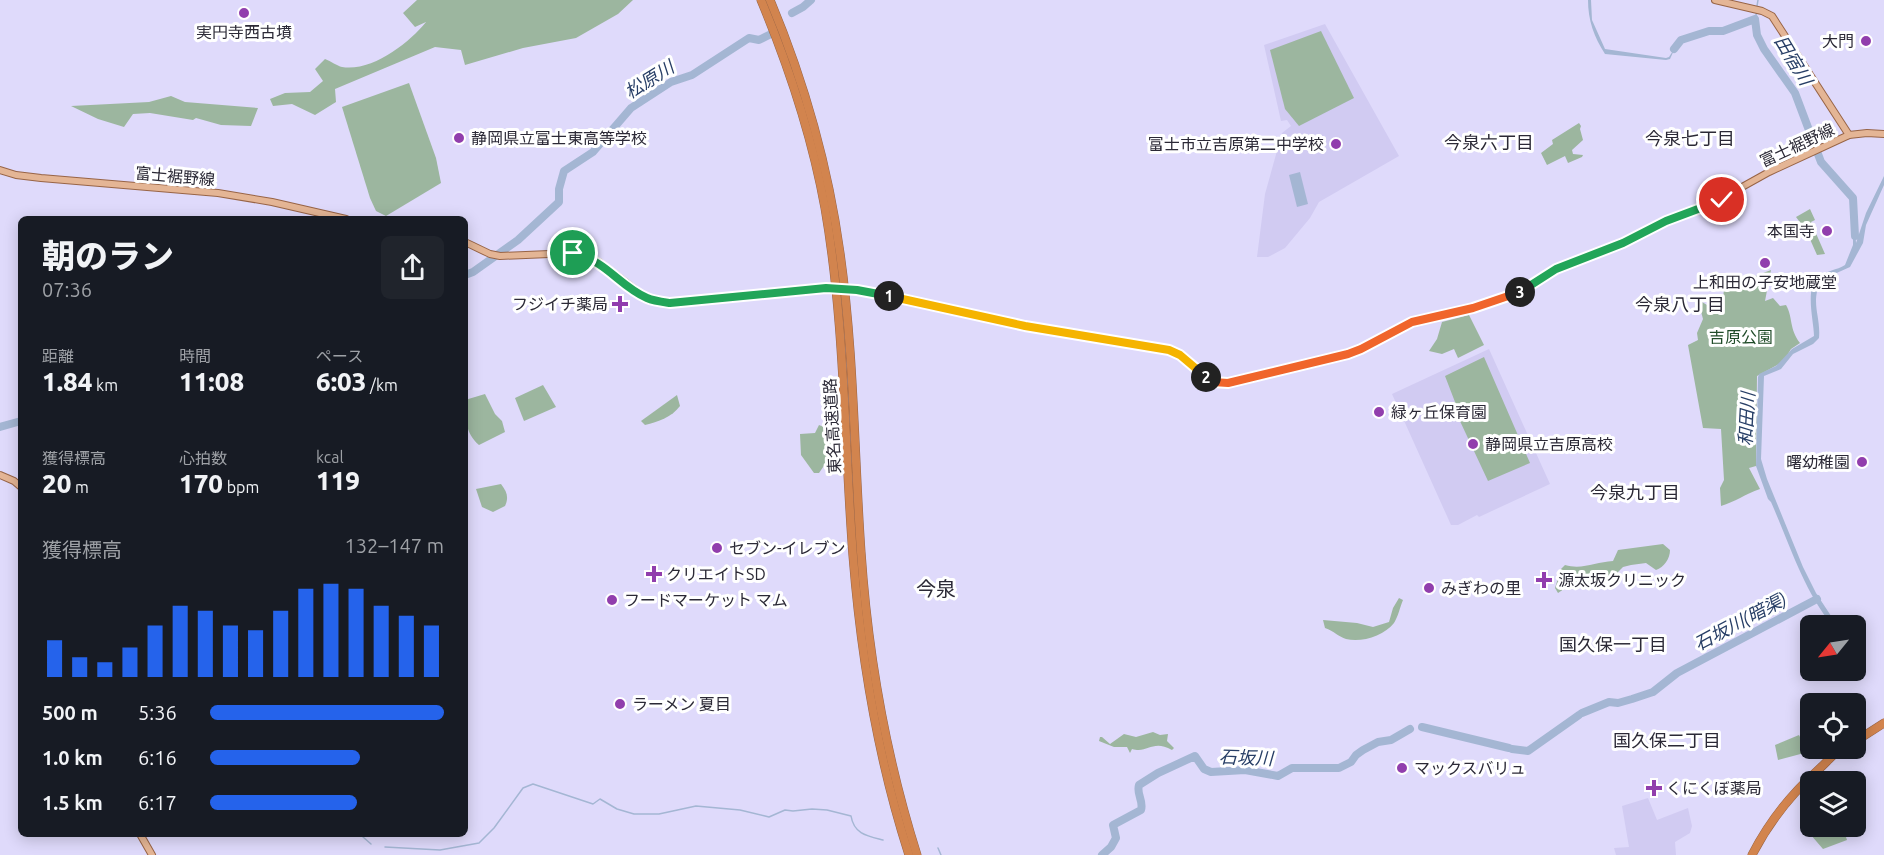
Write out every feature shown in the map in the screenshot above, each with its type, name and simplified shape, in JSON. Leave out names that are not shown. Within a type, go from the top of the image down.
[{"type":"highway","name":"東名高速道路","points":[[761,0],[797,96],[825,207],[838,306],[853,555],[863,649],[886,770],[909,855]]},
{"type":"highway","name":"東名高速道路","points":[[770,0],[805,94],[816,134],[840,253],[849,336],[861,553],[869,638],[886,735],[917,855]]},
{"type":"highway","points":[[1866,735],[1884,723]]},
{"type":"highway","points":[[1752,855],[1781,808],[1807,779],[1830,759]]},
{"type":"main road","points":[[1715,0],[1772,16],[1849,135],[1884,134]]},
{"type":"main road","name":"富士裾野線","points":[[468,243],[500,256],[573,253],[587,257],[599,262],[646,298],[670,303],[826,288],[853,289],[1025,326],[1169,350],[1180,355],[1210,380],[1228,383],[1348,354],[1412,322],[1511,296],[1556,269],[1623,243],[1666,221],[1708,206],[1769,172],[1849,135]]},
{"type":"main road","name":"富士裾野線","points":[[0,170],[16,175],[41,178],[218,193],[333,216]]},
{"type":"main road","points":[[0,476],[18,485]]},
{"type":"main road","points":[[142,837],[152,855]]},
{"type":"shaded area","name":"富士市立吉原第二中学校","points":[[1325,24],[1399,156],[1319,202],[1310,218],[1285,248],[1268,257],[1257,257],[1265,194],[1282,133],[1291,126],[1287,120],[1281,121],[1264,45]]},
{"type":"shaded area","name":"静岡県立吉原高校","points":[[1489,349],[1550,484],[1479,517],[1477,515],[1458,525],[1451,525],[1392,394]]},
{"type":"shaded area","points":[[1648,798],[1657,820],[1688,808],[1692,826],[1690,833],[1675,842],[1676,855],[1616,855],[1614,848],[1629,847],[1622,806]]},
{"type":"green space","points":[[417,0],[633,0],[618,14],[576,38],[523,48],[465,65],[461,50],[435,47],[335,89],[336,102],[315,115],[292,104],[273,106],[270,99],[285,93],[310,92],[323,81],[315,69],[325,59],[340,66],[354,67],[377,60],[400,47],[426,22],[415,27],[403,13]]},
{"type":"green space","points":[[1321,31],[1354,98],[1299,126],[1285,109],[1270,50]]},
{"type":"green space","points":[[409,83],[436,158],[441,183],[386,216],[376,211],[370,198],[342,107]]},
{"type":"green space","points":[[171,96],[185,102],[258,108],[251,126],[221,125],[196,118],[193,120],[150,113],[133,114],[124,127],[98,119],[71,106],[149,102]]},
{"type":"green space","points":[[1579,123],[1583,140],[1572,150],[1573,154],[1583,155],[1582,157],[1568,163],[1565,156],[1547,165],[1541,153],[1553,144],[1552,140]]},
{"type":"green space","points":[[1810,209],[1815,220],[1811,222],[1825,254],[1817,255],[1796,217]]},
{"type":"green space","name":"吉原公園","points":[[1771,270],[1765,301],[1773,298],[1780,306],[1786,305],[1794,333],[1800,343],[1791,349],[1783,362],[1757,376],[1756,466],[1749,468],[1760,489],[1721,506],[1720,488],[1724,480],[1721,429],[1703,428],[1688,345],[1698,340],[1697,333],[1703,319],[1699,304],[1702,302],[1707,305],[1723,300],[1724,288]]},
{"type":"green space","points":[[1469,315],[1484,345],[1458,358],[1454,349],[1442,354],[1429,351],[1437,339],[1442,322]]},
{"type":"green space","points":[[1484,357],[1530,463],[1488,481],[1452,404],[1455,402],[1445,376]]},
{"type":"green space","points":[[543,385],[556,407],[524,421],[515,398]]},
{"type":"green space","points":[[485,394],[495,414],[502,421],[505,432],[479,445],[468,430],[468,399]]},
{"type":"green space","points":[[677,395],[680,406],[669,416],[645,425],[641,421]]},
{"type":"green space","points":[[819,425],[834,431],[830,457],[819,473],[814,473],[801,455],[800,434],[815,433]]},
{"type":"green space","points":[[501,484],[507,495],[505,506],[493,512],[482,507],[476,489]]},
{"type":"green space","points":[[1663,544],[1670,550],[1668,559],[1659,569],[1656,570],[1646,563],[1631,565],[1623,567],[1609,581],[1590,584],[1573,583],[1558,593],[1555,588],[1561,569],[1565,565],[1583,566],[1613,561],[1618,550]]},
{"type":"green space","points":[[1399,598],[1403,600],[1395,621],[1390,628],[1378,635],[1352,640],[1343,638],[1325,628],[1323,620],[1373,627],[1389,622]]},
{"type":"green space","points":[[1153,732],[1160,735],[1168,734],[1167,741],[1174,748],[1172,750],[1155,746],[1142,750],[1132,749],[1130,753],[1127,747],[1114,747],[1099,741],[1102,737],[1110,744],[1124,734],[1136,737]]},
{"type":"green space","points":[[1799,735],[1800,754],[1778,760],[1775,745]]},
{"type":"green space","points":[[1813,837],[1846,837],[1847,840],[1823,849]]},
{"type":"water","points":[[1588,0],[1591,0],[1592,20],[1605,49],[1666,58],[1680,40],[1681,42],[1670,59],[1666,60],[1605,54],[1592,28]]},
{"type":"water","points":[[1300,172],[1308,204],[1297,207],[1289,175]]},
{"type":"water","points":[[1884,176],[1884,185],[1866,225],[1863,243],[1850,267],[1821,280],[1816,296],[1819,338],[1813,344],[1793,354],[1781,369],[1764,376],[1761,459],[1803,567],[1830,615],[1825,615],[1805,582],[1756,466],[1758,377],[1759,374],[1776,366],[1792,349],[1814,336],[1811,296],[1814,281],[1822,274],[1845,265],[1853,245],[1853,227],[1855,227],[1856,243],[1866,213]]},
{"type":"waterway","name":"松原川","points":[[792,13],[811,0]]},
{"type":"waterway","points":[[1757,6],[1758,0]]},
{"type":"waterway","points":[[1755,19],[1757,11]]},
{"type":"waterway","name":"田宿川","points":[[1674,49],[1681,40],[1709,31],[1723,31],[1755,19],[1757,35],[1764,49],[1795,93],[1821,162],[1853,198],[1855,236]]},
{"type":"waterway","name":"松原川","points":[[468,274],[518,240],[559,202],[559,189],[564,171],[593,152],[631,108],[671,82],[692,75],[749,38],[759,40],[771,34]]},
{"type":"waterway","name":"松原川","points":[[0,427],[18,422]]},
{"type":"waterway","name":"石坂川(暗渠)","points":[[1582,713],[1609,702],[1618,703],[1653,692],[1677,673],[1817,599]]},
{"type":"waterway","name":"石坂川(暗渠)","points":[[1512,749],[1528,751],[1579,715]]},
{"type":"waterway","name":"石坂川(暗渠)","points":[[1422,727],[1509,748]]},
{"type":"waterway","name":"石坂川","points":[[1102,855],[1111,847],[1116,838],[1113,825],[1141,810],[1139,785],[1158,773],[1195,756],[1204,769],[1211,772],[1245,770],[1278,776],[1292,768],[1339,768],[1351,762],[1363,750],[1378,742],[1391,740],[1410,729]]},
{"type":"waterway","points":[[385,847],[440,850],[479,843],[494,828],[523,788],[533,784],[593,804],[600,799],[617,809],[634,814],[659,814],[696,806],[740,810],[769,817],[785,810],[827,810],[851,816],[858,830],[883,840]]},
{"type":"waterway","points":[[363,837],[371,844]]},
{"type":"waterway","points":[[938,848],[941,855]]},
{"type":"place","name":"実円寺西古墳","points":[[244,13]]},
{"type":"place","name":"大門","points":[[1866,41]]},
{"type":"place","name":"静岡県立富士東高等学校","points":[[459,138]]},
{"type":"place","name":"富士市立吉原第二中学校","points":[[1336,144]]},
{"type":"place","name":"本国寺","points":[[1827,231]]},
{"type":"place","name":"上和田の子安地蔵堂","points":[[1765,263]]},
{"type":"place","name":"フジイチ薬局","points":[[620,304]]},
{"type":"place","name":"緑ヶ丘保育園","points":[[1379,412]]},
{"type":"place","name":"静岡県立吉原高校","points":[[1473,444]]},
{"type":"place","name":"曙幼稚園","points":[[1862,462]]},
{"type":"place","name":"セブン-イレブン","points":[[717,548]]},
{"type":"place","name":"クリエイトSD","points":[[654,574]]},
{"type":"place","name":"源太坂クリニック","points":[[1544,580]]},
{"type":"place","name":"みぎわの里","points":[[1429,588]]},
{"type":"place","name":"フードマーケット マム","points":[[612,600]]},
{"type":"place","name":"ラーメン 夏目","points":[[620,704]]},
{"type":"place","name":"マックスバリュ","points":[[1402,768]]},
{"type":"place","name":"くにくぼ薬局","points":[[1654,788]]},
{"type":"district","name":"今泉七丁目","points":[[1690,138]]},
{"type":"district","name":"今泉六丁目","points":[[1489,142]]},
{"type":"district","name":"今泉八丁目","points":[[1680,304]]},
{"type":"district","name":"今泉九丁目","points":[[1635,492]]},
{"type":"district","name":"今泉","points":[[936,588]]},
{"type":"district","name":"国久保一丁目","points":[[1613,644]]},
{"type":"district","name":"国久保二丁目","points":[[1667,740]]},
{"type":"route","points":[[573,253],[599,262],[640,294],[657,301],[679,303],[821,288],[857,290],[1025,326],[1169,350],[1180,355],[1213,382],[1228,383],[1348,354],[1420,319],[1473,308],[1511,296],[1556,269],[1623,243],[1666,221],[1722,200]]},
{"type":"water label","name":"和田川","points":[[1746,419]]}]
